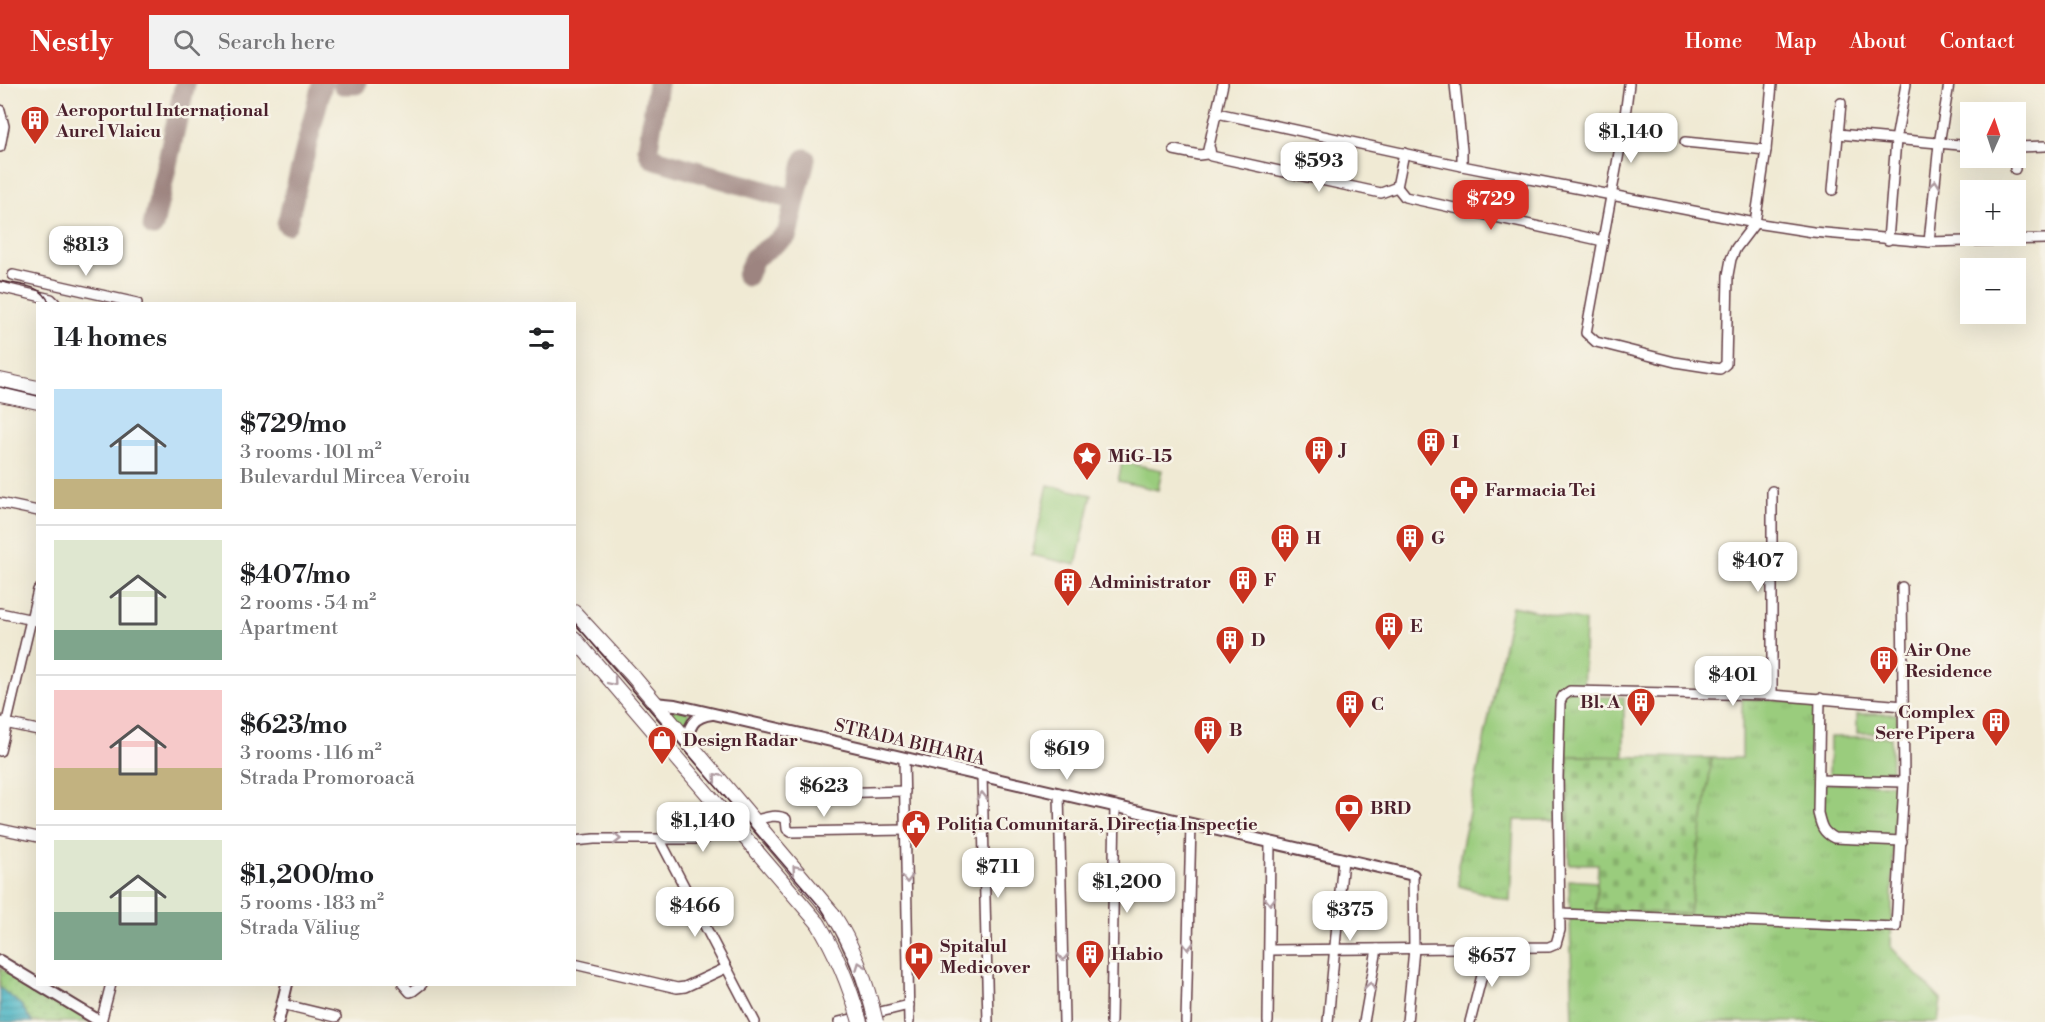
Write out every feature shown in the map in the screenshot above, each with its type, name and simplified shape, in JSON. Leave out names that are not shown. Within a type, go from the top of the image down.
[{"type":"main road","points":[[0,380],[36,388]]},
{"type":"main road","points":[[0,394],[36,402]]},
{"type":"main road","points":[[576,614],[833,914],[861,968],[876,1022]]},
{"type":"main road","points":[[576,640],[818,923],[844,974],[860,1022]]},
{"type":"street","points":[[1223,84],[1210,149],[1211,156],[1381,193],[1397,188]]},
{"type":"street","points":[[1455,84],[1462,166]]},
{"type":"street","points":[[1629,84],[1586,333],[1596,342],[1675,362],[1720,369],[1726,364],[1728,275],[1736,248],[1755,223],[1766,150],[1772,84]]},
{"type":"street","points":[[1888,240],[1896,140],[1906,84]]},
{"type":"street","points":[[1929,242],[1948,84]]},
{"type":"street","points":[[1833,190],[1841,103]]},
{"type":"street","points":[[0,110],[4,126],[0,147]]},
{"type":"street","points":[[1217,113],[1462,166],[1612,193],[1755,223],[1813,232],[1929,242],[2045,240]]},
{"type":"street","points":[[1838,134],[1960,145]]},
{"type":"street","points":[[1685,142],[1766,150]]},
{"type":"street","points":[[2026,147],[2045,146]]},
{"type":"street","points":[[1174,150],[1204,155],[1210,149]]},
{"type":"street","points":[[1397,188],[1404,153]]},
{"type":"street","points":[[1397,188],[1405,197],[1603,241]]},
{"type":"street","points":[[13,275],[62,286],[104,299],[129,302]]},
{"type":"street","points":[[37,296],[62,286]]},
{"type":"street","points":[[0,287],[52,299],[54,302]]},
{"type":"street","points":[[1772,491],[1772,695]]},
{"type":"street","points":[[0,503],[36,511]]},
{"type":"street","points":[[1560,914],[1896,927],[1904,782],[1902,587]]},
{"type":"street","points":[[0,751],[3,722],[34,621],[36,606]]},
{"type":"street","points":[[0,612],[34,621]]},
{"type":"street","points":[[1270,950],[1549,948],[1556,944],[1559,938],[1560,914],[1559,715],[1560,702],[1563,696],[1570,692],[1772,695],[1904,706]]},
{"type":"street","points":[[1820,698],[1818,813],[1825,833],[1834,838],[1902,841]]},
{"type":"street","name":"STRADA BIHARIA","points":[[654,703],[667,703],[1413,875]]},
{"type":"street","points":[[690,746],[688,733],[694,721],[701,716],[715,714]]},
{"type":"street","points":[[3,722],[36,730]]},
{"type":"street","points":[[904,758],[909,1022]]},
{"type":"street","points":[[982,776],[987,1022]]},
{"type":"street","points":[[1819,780],[1904,782]]},
{"type":"street","points":[[796,794],[905,791]]},
{"type":"street","points":[[1059,794],[1064,1022]]},
{"type":"street","points":[[1111,1022],[1115,806]]},
{"type":"street","points":[[576,841],[705,839],[743,808]]},
{"type":"street","points":[[754,821],[782,816],[786,819],[791,832],[906,830]]},
{"type":"street","points":[[1186,1022],[1191,824]]},
{"type":"street","points":[[0,829],[36,837]]},
{"type":"street","points":[[660,840],[755,1022]]},
{"type":"street","points":[[1268,1022],[1270,842]]},
{"type":"street","points":[[1328,1022],[1342,859]]},
{"type":"street","points":[[1407,1022],[1414,949],[1413,875]]},
{"type":"street","points":[[1470,1022],[1489,948]]},
{"type":"street","points":[[1364,1022],[1377,949]]},
{"type":"street","points":[[0,961],[36,983]]},
{"type":"street","points":[[576,964],[681,988],[726,968]]},
{"type":"street","points":[[41,986],[101,1022],[110,986]]},
{"type":"street","points":[[278,1022],[286,986]]},
{"type":"street","points":[[405,986],[410,992],[414,992],[420,986]]},
{"type":"street","points":[[282,1004],[336,1017]]},
{"type":"street","points":[[839,1022],[909,1005]]},
{"type":"green space","points":[[1122,462],[1162,470],[1158,490],[1118,481]]},
{"type":"green space","points":[[1048,485],[1092,495],[1076,565],[1032,555]]},
{"type":"green space","points":[[1512,606],[1585,621],[1583,697],[1624,697],[1624,757],[1568,756],[1568,822],[1514,820],[1510,901],[1459,886],[1458,865]]},
{"type":"green space","points":[[1742,698],[1817,703],[1816,783],[1895,784],[1891,947],[1941,1000],[1938,1022],[1573,1022],[1569,880],[1597,882],[1596,910],[1688,913],[1712,758],[1742,758]]},
{"type":"green space","points":[[669,707],[689,712],[690,715],[683,730],[667,709]]},
{"type":"green space","points":[[1857,714],[1897,714],[1898,733],[1857,733]]},
{"type":"green space","points":[[1830,737],[1891,737],[1892,778],[1829,777]]},
{"type":"green space","points":[[1568,756],[1712,758],[1689,914],[1596,910],[1598,864],[1569,864]]},
{"type":"green space","points":[[0,968],[92,1022],[32,1022],[21,1005],[0,988]]},
{"type":"water","points":[[0,988],[21,1005],[32,1022],[0,1022]]},
{"type":"taxiway","points":[[153,226],[185,84]]},
{"type":"taxiway","points":[[287,224],[322,84]]},
{"type":"taxiway","points":[[343,84],[356,84]]},
{"type":"taxiway","points":[[658,84],[648,148],[650,155],[655,159],[795,200],[805,159]]},
{"type":"taxiway","points":[[747,276],[754,258],[787,235],[795,200]]},
{"type":"tram line","points":[[0,281],[35,289],[41,292],[48,302]]},
{"type":"tram line","points":[[0,387],[36,396]]},
{"type":"tram line","points":[[576,624],[821,908],[850,963],[869,1022]]},
{"type":"place","name":"Aeroportul Internațional Aurel Vlaicu","points":[[35,146]]},
{"type":"place","name":"I","points":[[1431,468]]},
{"type":"place","name":"J","points":[[1319,476]]},
{"type":"place","name":"MiG-15","points":[[1087,482]]},
{"type":"place","name":"Farmacia Tei","points":[[1464,516]]},
{"type":"place","name":"H","points":[[1285,564]]},
{"type":"place","name":"G","points":[[1410,564]]},
{"type":"place","name":"F","points":[[1243,606]]},
{"type":"place","name":"Administrator","points":[[1068,608]]},
{"type":"place","name":"E","points":[[1389,652]]},
{"type":"place","name":"D","points":[[1230,666]]},
{"type":"place","name":"Air One Residence","points":[[1884,686]]},
{"type":"place","name":"Bl. A","points":[[1641,728]]},
{"type":"place","name":"C","points":[[1350,730]]},
{"type":"place","name":"Complex Sere Pipera","points":[[1996,748]]},
{"type":"place","name":"B","points":[[1208,756]]},
{"type":"place","name":"Design Radar","points":[[662,766]]},
{"type":"place","name":"BRD","points":[[1349,834]]},
{"type":"place","name":"Poliția Comunitară, Direcția Inspecție","points":[[916,850]]},
{"type":"place","name":"Habio","points":[[1090,980]]},
{"type":"place","name":"Spitalul Medicover","points":[[919,982]]}]
